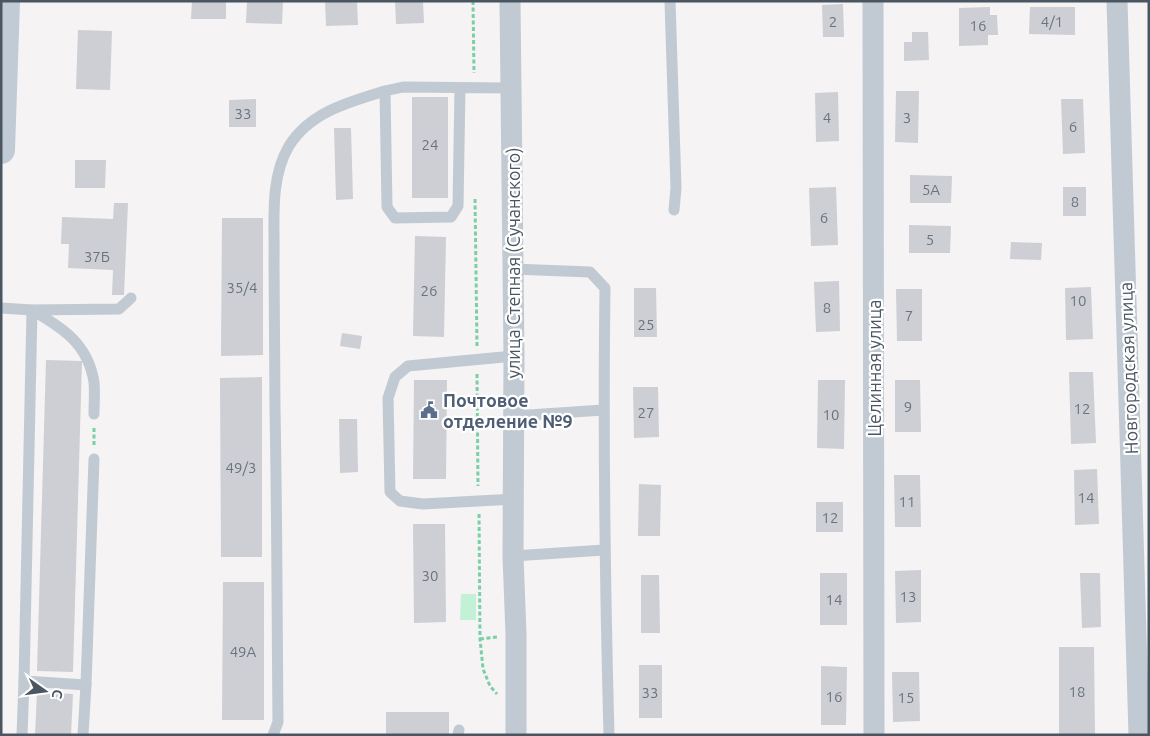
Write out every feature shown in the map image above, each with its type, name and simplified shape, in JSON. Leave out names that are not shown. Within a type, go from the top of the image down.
[{"type":"main road","points":[[1,150],[6,1]]},
{"type":"street","name":"улица Степная (Сучанского)","points":[[510,1],[514,356],[513,556],[516,634],[516,735]]},
{"type":"street","name":"Целинная улица","points":[[873,1],[874,735]]},
{"type":"street","name":"Новгородская улица","points":[[1117,1],[1141,575],[1139,735]]},
{"type":"lane","points":[[670,1],[676,188],[674,210]]},
{"type":"lane","points":[[273,735],[278,722],[274,285],[275,198],[279,166],[289,146],[301,129],[320,115],[342,104],[403,87],[512,88]]},
{"type":"lane","points":[[384,91],[387,207],[395,218],[442,217],[451,216],[458,206],[460,88]]},
{"type":"lane","points":[[513,269],[590,272],[605,288],[603,410],[604,550],[609,735]]},
{"type":"lane","points":[[1,308],[32,310],[119,309],[131,298]]},
{"type":"lane","points":[[32,310],[60,326],[86,354],[94,382],[94,414]]},
{"type":"lane","points":[[22,735],[32,310]]},
{"type":"lane","points":[[514,356],[408,366],[395,377],[388,398],[390,492],[400,501],[423,504],[514,499]]},
{"type":"lane","points":[[514,416],[603,410]]},
{"type":"lane","points":[[83,735],[94,458]]},
{"type":"lane","points":[[513,556],[604,550]]},
{"type":"lane","points":[[24,681],[86,685]]},
{"type":"path","points":[[94,414],[94,458]]},
{"type":"green space","points":[[461,594],[476,594],[476,620],[460,620]]},
{"type":"building","points":[[192,1],[226,1],[226,19],[191,19]]},
{"type":"building","points":[[247,1],[283,1],[282,24],[246,23]]},
{"type":"building","points":[[325,1],[357,1],[358,25],[326,26]]},
{"type":"building","points":[[395,1],[423,1],[424,23],[396,24]]},
{"type":"building","points":[[843,4],[844,37],[823,37],[822,5]]},
{"type":"building","points":[[990,7],[990,15],[997,15],[998,35],[988,35],[988,45],[959,46],[959,8]]},
{"type":"building","points":[[1030,7],[1075,7],[1075,35],[1029,34]]},
{"type":"building","points":[[78,30],[112,31],[110,90],[76,89]]},
{"type":"building","points":[[912,32],[928,32],[929,60],[904,61],[904,42],[912,42]]},
{"type":"building","points":[[896,91],[919,91],[918,143],[895,142]]},
{"type":"building","points":[[838,92],[839,141],[816,142],[815,93]]},
{"type":"building","points":[[412,97],[448,97],[448,198],[412,198]]},
{"type":"building","points":[[256,99],[256,127],[229,127],[229,100]]},
{"type":"building","points":[[1061,99],[1083,99],[1085,153],[1063,154]]},
{"type":"building","points":[[334,128],[351,128],[353,199],[336,200]]},
{"type":"building","points":[[75,160],[106,160],[105,188],[75,188]]},
{"type":"building","points":[[910,175],[952,176],[951,203],[910,203]]},
{"type":"building","points":[[836,187],[838,245],[811,246],[809,188]]},
{"type":"building","points":[[1063,187],[1086,187],[1086,216],[1063,216]]},
{"type":"building","points":[[114,203],[128,203],[124,295],[112,295],[113,270],[68,268],[69,244],[61,244],[62,217],[113,219]]},
{"type":"building","points":[[222,218],[263,218],[263,355],[221,356]]},
{"type":"building","points":[[909,225],[951,226],[950,253],[909,253]]},
{"type":"building","points":[[415,236],[446,237],[444,337],[413,336]]},
{"type":"building","points":[[1011,242],[1042,243],[1041,260],[1010,259]]},
{"type":"building","points":[[839,281],[840,331],[816,332],[814,282]]},
{"type":"building","points":[[1091,287],[1093,339],[1066,340],[1065,288]]},
{"type":"building","points":[[634,288],[656,288],[657,337],[634,337]]},
{"type":"building","points":[[896,289],[922,289],[922,341],[897,341]]},
{"type":"building","points":[[342,333],[362,336],[360,349],[340,346]]},
{"type":"building","points":[[46,360],[82,361],[73,672],[37,671]]},
{"type":"building","points":[[1069,372],[1093,372],[1096,443],[1071,444]]},
{"type":"building","points":[[262,377],[262,557],[221,557],[220,378]]},
{"type":"building","points":[[414,380],[447,380],[446,479],[413,479]]},
{"type":"building","points":[[818,380],[845,380],[844,449],[817,448]]},
{"type":"building","points":[[895,380],[920,380],[921,432],[895,432]]},
{"type":"building","points":[[633,387],[658,387],[659,437],[634,438]]},
{"type":"building","points":[[339,419],[357,419],[358,472],[340,473]]},
{"type":"building","points":[[1097,469],[1099,524],[1075,525],[1074,470]]},
{"type":"building","points":[[894,475],[920,475],[921,527],[895,527]]},
{"type":"building","points":[[639,484],[661,485],[660,536],[638,536]]},
{"type":"building","points":[[816,502],[843,502],[843,532],[816,532]]},
{"type":"building","points":[[413,524],[445,524],[446,622],[414,623]]},
{"type":"building","points":[[921,570],[921,622],[896,623],[895,571]]},
{"type":"building","points":[[820,573],[847,573],[847,625],[820,625]]},
{"type":"building","points":[[1080,573],[1100,573],[1101,627],[1082,628]]},
{"type":"building","points":[[641,575],[659,575],[660,633],[641,633]]},
{"type":"building","points":[[223,582],[264,582],[264,720],[222,720]]},
{"type":"building","points":[[1059,647],[1094,647],[1095,735],[1059,735]]},
{"type":"building","points":[[639,665],[662,665],[662,718],[639,718]]},
{"type":"building","points":[[821,666],[847,667],[846,725],[821,725]]},
{"type":"building","points":[[892,672],[919,672],[920,721],[893,722]]},
{"type":"building","points":[[37,692],[73,694],[71,735],[35,735]]},
{"type":"building","points":[[386,712],[449,712],[449,735],[386,735]]},
{"type":"place","name":"Почтовое отделение №9","points":[[429,410]]}]
